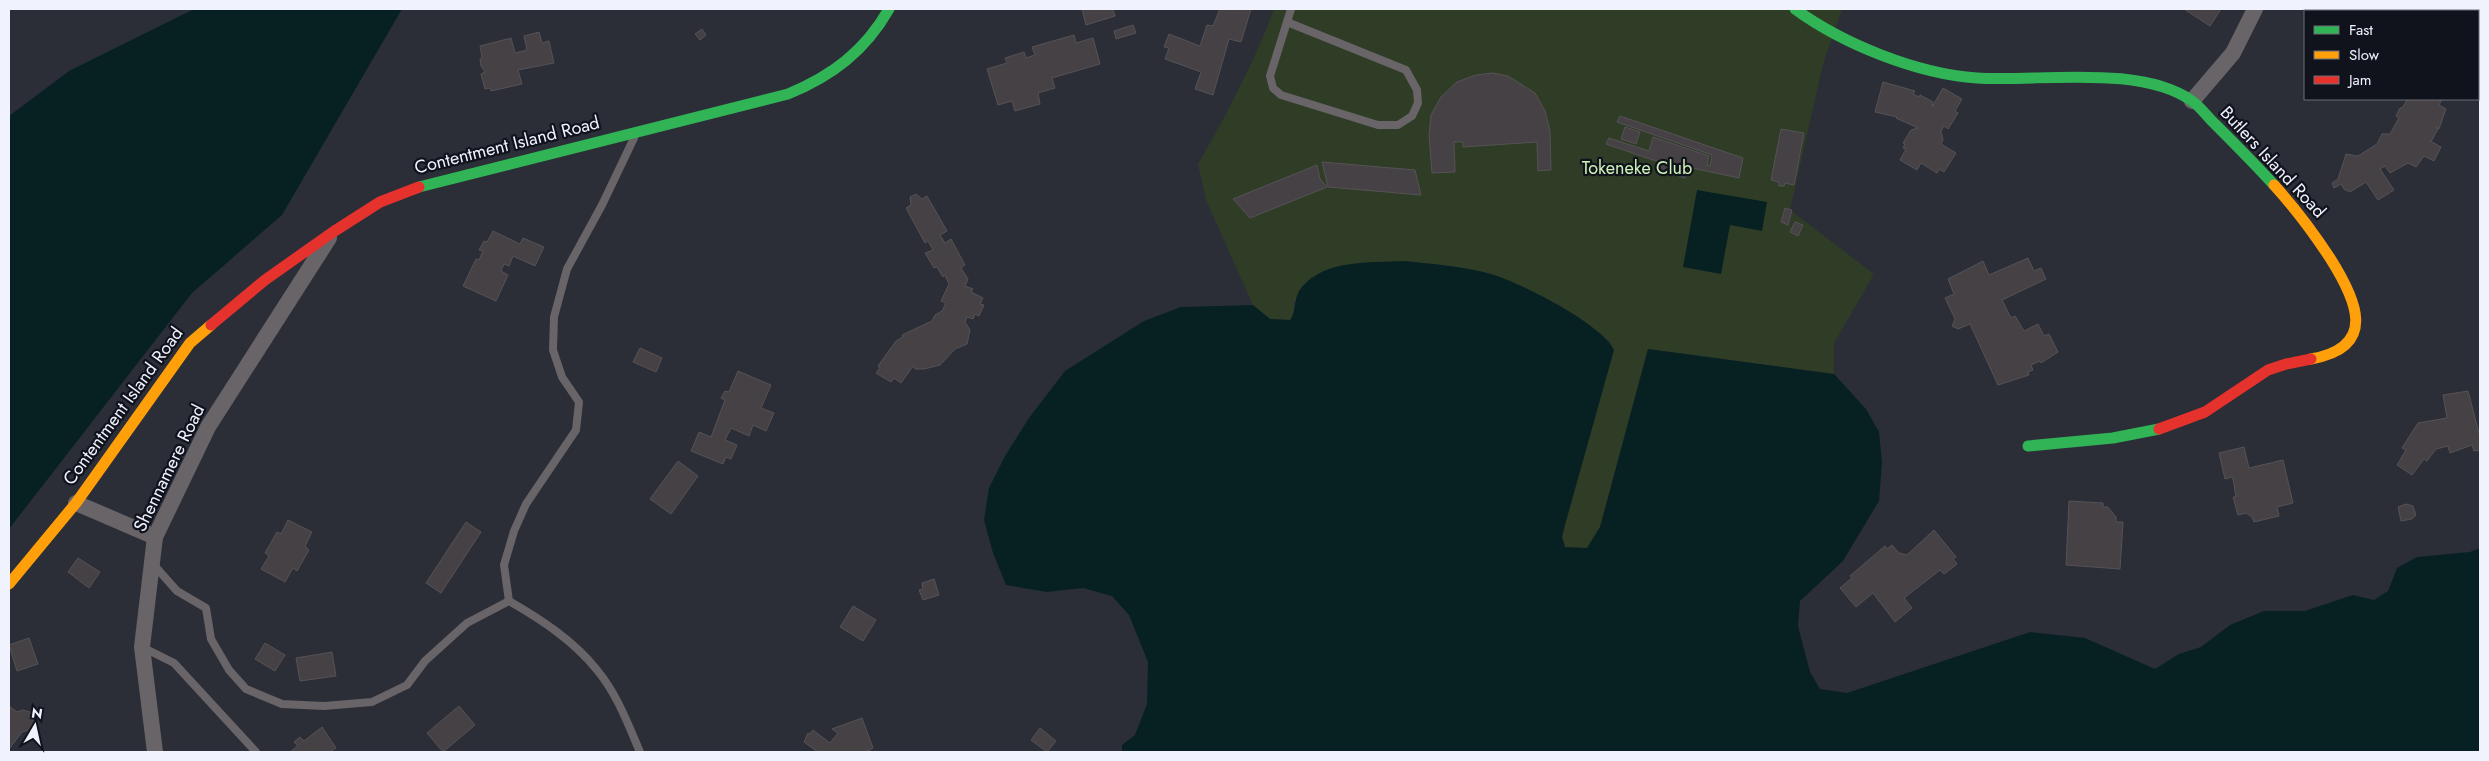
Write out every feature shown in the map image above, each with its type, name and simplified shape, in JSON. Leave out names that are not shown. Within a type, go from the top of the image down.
[{"type":"street","name":"Contentment Island Road","points":[[9,584],[76,503],[190,342],[265,280],[333,232],[380,202],[429,183],[636,134],[788,94],[812,85],[832,74],[859,51],[872,36],[889,9]]},
{"type":"street","name":"Butlers Island Road","points":[[1795,9],[1822,28],[1865,50],[1951,74],[1977,78],[2114,79],[2174,90],[2192,101],[2289,199],[2318,237],[2352,292],[2357,307],[2356,330],[2343,348],[2314,359],[2274,367],[2250,380],[2221,403],[2193,418],[2126,435],[2028,446]]},
{"type":"street","points":[[2192,101],[2233,53],[2243,38],[2256,9]]},
{"type":"street","name":"Shennamere Road","points":[[156,752],[142,647],[155,537],[208,427],[333,232]]},
{"type":"street","name":"Contentment Island Road","points":[[76,503],[155,537]]},
{"type":"lane","points":[[1287,22],[1406,70],[1417,90],[1418,103],[1412,116],[1398,125],[1378,125],[1281,95],[1273,88],[1270,76],[1291,9]]},
{"type":"lane","points":[[509,601],[504,565],[514,531],[526,504],[576,430],[579,402],[562,377],[553,350],[554,318],[567,269],[602,206],[636,134]]},
{"type":"lane","points":[[152,563],[177,592],[206,608],[211,639],[230,670],[246,689],[282,704],[324,706],[372,702],[407,685],[425,661],[467,623],[509,601]]},
{"type":"lane","points":[[509,601],[535,616],[565,638],[597,670],[615,696],[640,752]]},
{"type":"lane","points":[[142,647],[174,663],[256,752]]},
{"type":"green space","name":"Tokeneke Club","points":[[1274,9],[1842,9],[1823,64],[1790,210],[1874,274],[1834,343],[1834,374],[1648,349],[1600,527],[1587,548],[1565,547],[1562,537],[1610,342],[1577,316],[1525,288],[1491,274],[1451,266],[1403,261],[1294,302],[1294,315],[1290,320],[1270,319],[1253,305],[1206,200],[1198,164],[1239,88],[1258,49]]},
{"type":"shaded area","points":[[194,9],[402,9],[282,215],[192,293],[9,529],[9,116],[69,71]]},
{"type":"shaded area","points":[[1697,190],[1767,202],[1762,231],[1730,225],[1721,274],[1683,267]]},
{"type":"shaded area","points":[[1403,261],[1469,269],[1504,278],[1559,305],[1594,328],[1614,350],[1562,537],[1565,547],[1587,548],[1600,527],[1648,349],[1834,374],[1866,409],[1879,432],[1882,462],[1879,501],[1843,561],[1800,601],[1798,626],[1810,672],[1820,689],[1847,693],[2030,632],[2085,638],[2155,669],[2179,654],[2201,647],[2230,625],[2264,611],[2305,611],[2353,595],[2374,600],[2388,591],[2397,568],[2417,557],[2470,552],[2480,548],[2480,752],[1122,752],[1122,745],[1135,735],[1147,704],[1148,662],[1129,615],[1112,596],[1083,588],[1047,592],[1006,585],[993,553],[984,520],[989,488],[1005,456],[1029,418],[1065,371],[1144,321],[1181,307],[1253,305],[1270,319],[1290,320],[1294,313],[1297,296],[1301,288],[1322,272],[1348,264]]},
{"type":"building","points":[[1082,9],[1113,9],[1115,16],[1086,25]]},
{"type":"building","points":[[1220,9],[1251,9],[1241,42],[1229,39],[1213,95],[1195,89],[1201,72],[1165,59],[1169,48],[1164,47],[1169,34],[1200,46],[1207,25],[1213,26]]},
{"type":"building","points":[[2184,9],[2221,9],[2210,26]]},
{"type":"building","points":[[1133,25],[1136,33],[1116,39],[1114,31]]},
{"type":"building","points":[[702,29],[706,35],[700,40],[695,34]]},
{"type":"building","points":[[539,32],[542,43],[549,41],[554,63],[518,70],[522,84],[491,91],[490,88],[485,89],[481,74],[485,72],[481,66],[480,46],[511,38],[515,53],[527,50],[524,36]]},
{"type":"building","points":[[1074,35],[1076,43],[1093,38],[1100,64],[1052,78],[1055,88],[1038,93],[1040,104],[1015,111],[1012,101],[998,105],[987,69],[1007,63],[1005,58],[1024,52],[1026,58],[1035,55],[1032,47]]},
{"type":"building","points":[[1493,73],[1508,76],[1535,93],[1545,111],[1550,131],[1551,170],[1538,171],[1537,142],[1463,147],[1463,142],[1454,142],[1455,172],[1432,173],[1429,135],[1431,115],[1441,97],[1457,82],[1476,75]]},
{"type":"building","points":[[1883,82],[1915,91],[1913,94],[1919,97],[1920,95],[1933,102],[1932,107],[1943,88],[1962,99],[1955,111],[1958,113],[1948,129],[1944,126],[1941,131],[1943,140],[1941,144],[1956,153],[1944,172],[1939,169],[1937,173],[1921,163],[1917,170],[1900,160],[1906,149],[1903,148],[1905,144],[1903,143],[1911,130],[1918,128],[1897,117],[1875,112]]},
{"type":"building","points":[[2407,100],[2442,100],[2439,105],[2446,109],[2439,129],[2436,127],[2438,129],[2430,141],[2441,147],[2434,161],[2424,156],[2416,167],[2408,163],[2390,173],[2385,166],[2380,169],[2394,190],[2378,200],[2366,182],[2350,192],[2344,189],[2341,184],[2334,188],[2332,183],[2338,179],[2346,154],[2358,156],[2377,144],[2382,134],[2390,134],[2399,118],[2396,116],[2400,108]]},
{"type":"building","points":[[1620,116],[1743,158],[1739,178],[1687,167],[1685,178],[1659,170],[1662,163],[1606,144],[1609,138],[1649,151],[1653,137],[1709,156],[1707,165],[1710,166],[1712,155],[1617,122]]},
{"type":"building","points":[[1625,127],[1640,132],[1636,144],[1621,139]]},
{"type":"building","points":[[1781,129],[1804,133],[1794,185],[1785,183],[1784,186],[1779,186],[1779,182],[1771,180]]},
{"type":"building","points":[[1322,162],[1415,170],[1421,195],[1328,187]]},
{"type":"building","points":[[1317,165],[1320,179],[1327,187],[1250,218],[1233,199]]},
{"type":"building","points":[[916,194],[922,199],[927,196],[947,231],[940,235],[945,243],[951,239],[965,265],[961,268],[968,279],[965,286],[973,289],[971,292],[983,298],[980,304],[984,305],[979,316],[975,314],[973,319],[967,317],[965,322],[970,330],[967,344],[955,349],[940,365],[924,369],[915,369],[913,366],[901,383],[894,378],[891,382],[876,373],[880,368],[878,366],[896,341],[903,337],[902,335],[932,321],[935,315],[942,311],[946,303],[941,301],[949,284],[945,275],[943,277],[937,267],[934,268],[925,253],[933,250],[928,241],[925,243],[906,208],[911,205],[910,197]]},
{"type":"building","points":[[1785,208],[1792,210],[1788,225],[1781,222]]},
{"type":"building","points":[[1795,222],[1803,225],[1798,236],[1790,232]]},
{"type":"building","points":[[493,231],[520,244],[523,238],[544,247],[535,266],[513,256],[509,266],[504,264],[501,271],[508,275],[496,301],[463,286],[476,259],[479,260],[483,251],[479,250],[484,241],[487,242]]},
{"type":"building","points":[[2028,258],[2034,271],[2041,268],[2046,279],[2002,300],[2011,318],[2015,316],[2024,331],[2038,324],[2044,336],[2049,334],[2058,352],[2041,363],[2040,361],[2031,365],[2033,370],[2028,372],[2029,375],[1998,385],[1970,324],[1958,329],[1952,326],[1955,319],[1945,298],[1954,294],[1948,279],[1983,261],[1989,275]]},
{"type":"building","points":[[640,348],[662,358],[656,372],[633,362]]},
{"type":"building","points":[[738,371],[771,385],[761,408],[774,413],[766,431],[753,425],[749,436],[731,428],[725,440],[737,445],[731,459],[726,457],[723,464],[691,451],[699,432],[711,437],[725,400],[721,398],[725,391],[729,392]]},
{"type":"building","points":[[2468,391],[2480,437],[2480,450],[2474,451],[2472,445],[2450,453],[2448,446],[2436,449],[2427,461],[2424,459],[2412,475],[2397,465],[2406,450],[2402,448],[2418,423],[2447,418],[2443,395]]},
{"type":"building","points":[[2244,447],[2249,468],[2283,460],[2293,503],[2277,507],[2279,516],[2254,522],[2252,517],[2246,513],[2238,515],[2233,497],[2236,497],[2233,479],[2232,477],[2225,479],[2219,453]]},
{"type":"building","points":[[678,461],[698,476],[671,514],[650,499]]},
{"type":"building","points":[[2069,501],[2103,503],[2103,507],[2108,507],[2116,517],[2116,522],[2123,522],[2120,569],[2066,565]]},
{"type":"building","points":[[2406,504],[2413,506],[2416,515],[2412,519],[2401,521],[2398,507]]},
{"type":"building","points":[[288,520],[312,532],[305,546],[309,550],[297,571],[293,568],[285,582],[261,569],[269,556],[265,553],[277,532],[281,534]]},
{"type":"building","points":[[466,522],[481,532],[441,593],[426,583]]},
{"type":"building","points":[[1934,530],[1956,557],[1953,559],[1957,564],[1944,574],[1940,570],[1904,598],[1912,608],[1895,622],[1873,593],[1856,607],[1840,588],[1852,578],[1850,576],[1885,546],[1887,549],[1892,545],[1899,553],[1907,555]]},
{"type":"building","points":[[78,558],[100,572],[89,588],[68,572]]},
{"type":"building","points":[[934,579],[939,595],[923,600],[919,590],[923,589],[922,583]]},
{"type":"building","points":[[853,606],[876,620],[863,641],[840,627]]},
{"type":"building","points":[[29,638],[38,664],[17,671],[9,645]]},
{"type":"building","points":[[265,643],[285,655],[275,671],[255,659]]},
{"type":"building","points":[[332,652],[336,676],[300,681],[296,658]]},
{"type":"building","points":[[9,706],[17,712],[23,710],[30,712],[35,721],[32,729],[22,732],[9,749]]},
{"type":"building","points":[[459,706],[475,725],[443,752],[427,733]]},
{"type":"building","points":[[862,718],[873,748],[870,750],[864,752],[818,752],[804,742],[808,733],[810,734],[813,730],[830,743],[838,733],[832,729]]},
{"type":"building","points":[[322,727],[336,748],[330,752],[290,752],[298,746],[294,742],[300,737],[304,741]]},
{"type":"building","points":[[1040,728],[1056,741],[1047,752],[1031,740]]},
{"type":"traffic: fast","points":[[419,187],[788,94],[819,79],[858,50],[880,24],[889,9]]},
{"type":"traffic: fast","points":[[1795,9],[1814,22],[1858,45],[1906,64],[1930,70],[1977,78],[2088,77],[2117,79],[2145,82],[2170,90],[2198,106],[2274,185]]},
{"type":"traffic: fast","points":[[2028,446],[2113,438],[2159,429]]},
{"type":"traffic: slow","points":[[2274,185],[2304,220],[2330,258],[2348,289],[2356,319],[2354,333],[2346,344],[2332,353],[2311,359]]},
{"type":"traffic: slow","points":[[9,584],[76,503],[190,343],[211,325]]},
{"type":"traffic: jam","points":[[211,325],[265,280],[333,232],[380,202],[419,187]]},
{"type":"traffic: jam","points":[[2159,429],[2205,412],[2268,370],[2311,359]]}]
